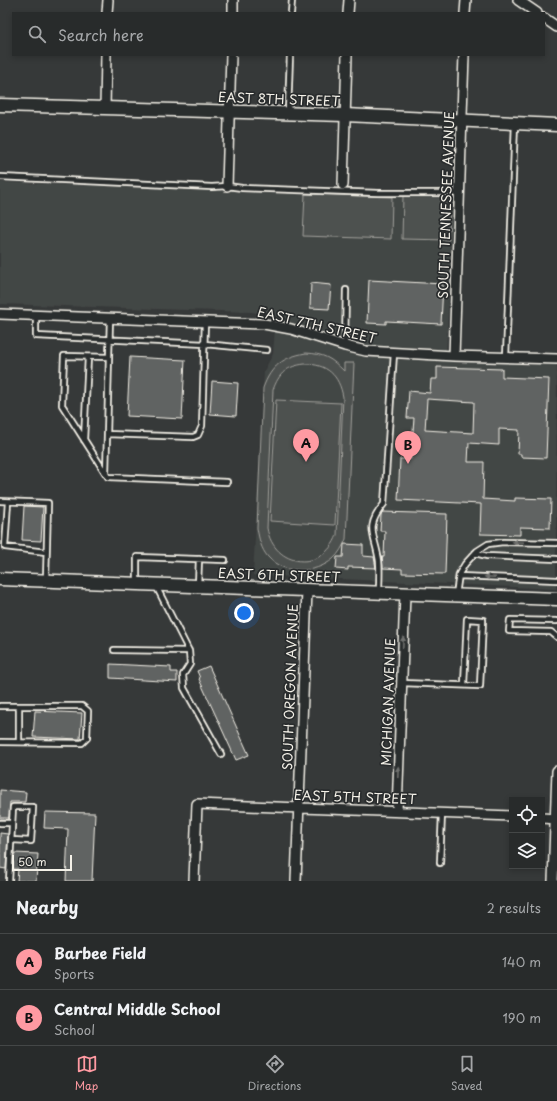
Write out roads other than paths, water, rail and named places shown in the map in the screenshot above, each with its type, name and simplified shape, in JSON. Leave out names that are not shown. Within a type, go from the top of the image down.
[{"type":"street","points":[[107,12],[108,0]]},
{"type":"street","points":[[233,0],[233,12]]},
{"type":"street","points":[[348,12],[349,0]]},
{"type":"street","points":[[465,12],[466,0]]},
{"type":"street","points":[[518,0],[536,12]]},
{"type":"street","points":[[545,19],[557,27]]},
{"type":"street","points":[[105,108],[106,56]]},
{"type":"street","points":[[227,186],[231,56]]},
{"type":"street","points":[[343,185],[347,56]]},
{"type":"street","name":"SOUTH TENNESSEE AVENUE","points":[[454,356],[464,56]]},
{"type":"street","name":"EAST 8TH STREET","points":[[0,105],[345,115],[557,125]]},
{"type":"street","name":"EAST 7TH STREET","points":[[0,314],[264,324],[291,329],[366,351],[454,356],[557,359]]},
{"type":"street","name":"EAST 6TH STREET","points":[[0,579],[156,586],[198,586],[557,599]]},
{"type":"street","name":"SOUTH OREGON AVENUE","points":[[296,881],[307,590]]},
{"type":"street","name":"MICHIGAN AVENUE","points":[[397,811],[405,594]]},
{"type":"street","points":[[553,881],[557,771]]},
{"type":"street","name":"EAST 5TH STREET","points":[[194,881],[197,804],[509,816]]},
{"type":"street","points":[[545,818],[556,818]]},
{"type":"lane","points":[[291,12],[292,0]]},
{"type":"lane","points":[[288,114],[290,56]]},
{"type":"lane","points":[[506,357],[515,123]]},
{"type":"lane","points":[[0,177],[378,193],[460,193]]},
{"type":"lane","points":[[345,346],[346,290]]},
{"type":"lane","points":[[36,316],[36,336],[205,344],[267,350]]},
{"type":"lane","points":[[106,474],[110,318]]},
{"type":"lane","points":[[107,434],[193,437],[198,435],[202,426],[205,321]]},
{"type":"lane","points":[[379,593],[379,561],[373,531],[373,522],[375,515],[384,504],[394,353]]},
{"type":"lane","points":[[109,358],[64,356],[62,405],[108,477],[227,482]]},
{"type":"lane","points":[[84,440],[88,357]]},
{"type":"lane","points":[[0,501],[48,503],[46,581]]},
{"type":"lane","points":[[8,502],[5,547],[46,552]]},
{"type":"lane","points":[[456,596],[459,576],[465,564],[475,553],[488,544],[503,542],[557,543]]},
{"type":"lane","points":[[475,553],[487,556],[557,559]]},
{"type":"lane","points":[[137,585],[137,557],[225,560]]},
{"type":"lane","points":[[198,586],[199,559]]},
{"type":"lane","points":[[459,576],[557,580]]},
{"type":"lane","points":[[156,586],[189,651],[190,664],[183,675],[184,688],[221,754]]},
{"type":"lane","points":[[402,683],[480,686],[483,620],[467,619],[464,685]]},
{"type":"lane","points":[[557,621],[510,620],[509,631],[551,632],[557,637]]},
{"type":"lane","points":[[114,650],[189,651]]},
{"type":"lane","points":[[0,706],[82,706],[88,711],[87,738],[82,743],[0,742]]},
{"type":"lane","points":[[19,742],[20,706]]},
{"type":"lane","points":[[9,881],[14,806],[33,807],[31,841],[12,840]]},
{"type":"lane","points":[[440,863],[442,813]]},
{"type":"lane","points":[[0,823],[12,823]]},
{"type":"place","name":"Barbee Field","points":[[306,462]]},
{"type":"place","name":"Central Middle School","points":[[408,464]]}]
